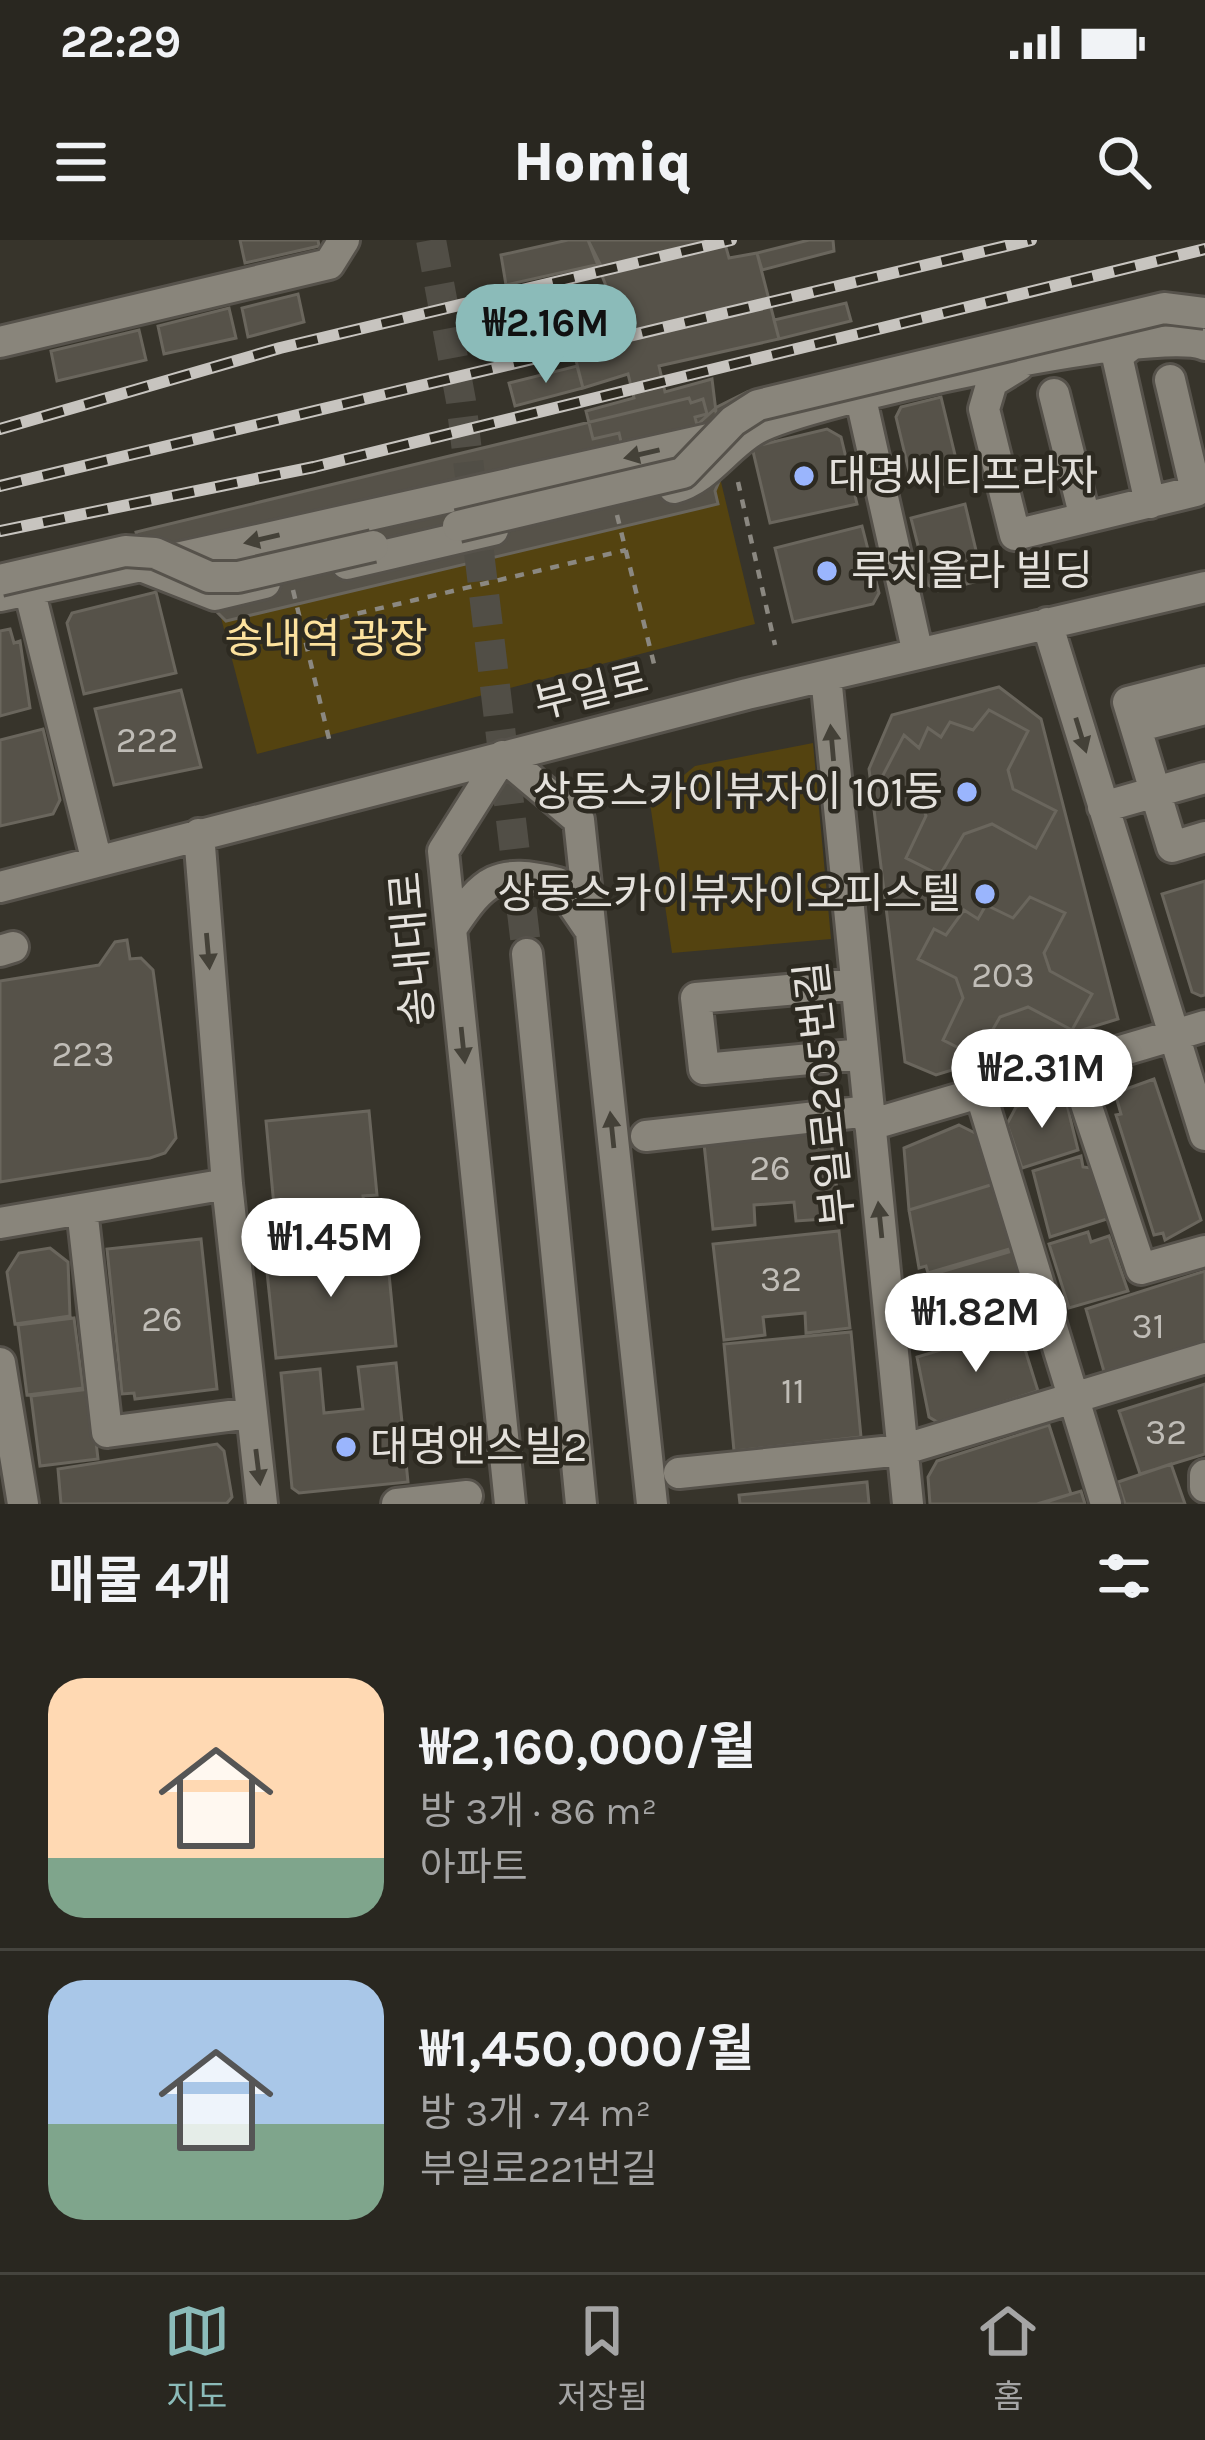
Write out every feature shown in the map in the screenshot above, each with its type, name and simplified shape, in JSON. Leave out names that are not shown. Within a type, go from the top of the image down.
[{"type":"street","points":[[0,343],[329,264],[344,240]]},
{"type":"street","points":[[10,588],[124,550],[155,553],[209,577],[238,577],[683,473],[733,421],[758,405],[1164,308],[1205,313]]},
{"type":"street","points":[[10,588],[141,566],[756,428],[1034,357],[1175,337],[1205,346]]},
{"type":"street","points":[[1136,341],[1117,356],[1150,503]]},
{"type":"street","points":[[1034,357],[992,382],[984,409],[1015,535],[1196,491],[1170,380]]},
{"type":"street","points":[[1054,394],[1085,518]]},
{"type":"street","points":[[861,399],[918,654]]},
{"type":"street","points":[[141,566],[215,595],[691,484],[756,428]]},
{"type":"street","name":"부일로","points":[[0,887],[503,756],[1205,586]]},
{"type":"street","points":[[10,588],[97,862]]},
{"type":"street","points":[[1047,623],[1205,1136]]},
{"type":"street","name":"부일로205번길","points":[[826,676],[908,1504]]},
{"type":"street","points":[[1205,682],[1128,703],[1172,847],[1205,837]]},
{"type":"street","points":[[1136,727],[1205,709]]},
{"type":"street","points":[[503,756],[579,820],[652,1504]]},
{"type":"street","name":"송내대로","points":[[503,756],[443,851],[510,1504]]},
{"type":"street","points":[[1103,807],[1205,778]]},
{"type":"street","points":[[199,834],[227,1184],[262,1504]]},
{"type":"street","points":[[451,928],[479,887],[522,874],[558,883],[591,932]]},
{"type":"street","points":[[527,954],[580,1504]]},
{"type":"street","points":[[855,984],[696,998],[704,1070],[863,1054]]},
{"type":"street","points":[[646,1136],[869,1118],[980,1092],[1205,1026]]},
{"type":"street","points":[[1073,1065],[1141,1269],[1205,1251]]},
{"type":"street","points":[[980,1092],[1106,1504]]},
{"type":"street","points":[[0,1223],[227,1184]]},
{"type":"street","points":[[82,1209],[107,1432],[251,1413]]},
{"type":"street","points":[[680,1473],[902,1450],[1205,1358]]},
{"type":"street","points":[[0,1363],[23,1504]]},
{"type":"street","points":[[1205,1475],[1205,1487]]},
{"type":"street","points":[[398,1504],[467,1496]]},
{"type":"path","points":[[738,482],[776,645]]},
{"type":"path","points":[[614,502],[654,664]]},
{"type":"path","points":[[302,626],[626,550]]},
{"type":"path","points":[[290,578],[331,747]]},
{"type":"green space","name":"송내역 광장","points":[[716,461],[755,624],[257,754],[215,595]]},
{"type":"green space","points":[[813,743],[831,939],[672,953],[650,803],[695,766]]},
{"type":"building","points":[[240,240],[318,240],[319,246],[245,263]]},
{"type":"building","points":[[588,240],[600,264],[506,285],[501,255]]},
{"type":"building","points":[[588,240],[724,240],[729,258],[757,253],[779,339],[659,366],[665,392],[712,379],[718,428],[624,455],[619,433],[593,439],[586,411],[634,398],[628,374],[583,388],[562,305],[608,291]]},
{"type":"building","points":[[809,240],[833,240],[834,251],[762,270],[757,253]]},
{"type":"building","points":[[298,294],[304,322],[248,337],[242,308]]},
{"type":"building","points":[[846,303],[851,321],[779,339],[774,320]]},
{"type":"building","points":[[562,305],[567,322],[501,338],[496,319]]},
{"type":"building","points":[[229,308],[236,338],[164,354],[158,326]]},
{"type":"building","points":[[139,330],[146,360],[57,381],[51,351]]},
{"type":"building","points":[[577,366],[583,388],[515,406],[509,383]]},
{"type":"building","points":[[747,392],[753,427],[730,456],[715,491],[718,504],[226,621],[194,589],[146,571],[136,532],[689,398],[691,403],[703,399],[707,414],[695,417],[697,425],[717,407]]},
{"type":"building","points":[[941,397],[961,480],[932,487],[930,480],[912,484],[896,417],[901,407]]},
{"type":"building","name":"대명씨티프라자","points":[[827,429],[841,437],[857,504],[770,523],[752,447]]},
{"type":"building","points":[[965,504],[983,580],[938,591],[928,585],[911,518]]},
{"type":"building","name":"루치올라 빌딩","points":[[862,526],[879,593],[873,604],[793,622],[775,548]]},
{"type":"building","points":[[156,592],[176,673],[84,694],[67,623],[72,613]]},
{"type":"building","points":[[10,629],[14,643],[20,641],[30,708],[0,716],[0,631]]},
{"type":"building","name":"상동스카이뷰자이오피스텔","points":[[999,687],[1041,719],[1118,1019],[936,1075],[905,1062],[869,769],[892,715]]},
{"type":"building","points":[[181,690],[201,767],[114,785],[95,709]]},
{"type":"building","name":"상동스카이뷰자이 101동","points":[[989,710],[1028,731],[1008,770],[1013,789],[1056,811],[1036,848],[992,824],[964,834],[940,875],[906,858],[926,816],[920,796],[882,777],[904,735],[919,748],[928,728],[941,737],[950,722],[973,730]]},
{"type":"building","points":[[43,729],[60,800],[53,814],[0,826],[0,740]]},
{"type":"building","points":[[1205,881],[1205,995],[1201,996],[1192,992],[1162,894]]},
{"type":"building","points":[[1030,897],[1065,913],[1044,953],[1050,971],[1092,994],[1072,1030],[1028,1007],[1000,1017],[977,1057],[943,1040],[963,998],[956,978],[918,959],[934,929],[946,935],[964,910],[978,919],[986,905],[1013,918]]},
{"type":"building","points":[[127,940],[130,959],[141,958],[153,970],[176,1138],[165,1153],[150,1158],[0,1182],[0,981],[99,965],[115,942]]},
{"type":"building","points":[[1154,1079],[1201,1220],[1165,1240],[1163,1233],[1154,1235],[1116,1115],[1121,1114],[1115,1093]]},
{"type":"building","points":[[1048,1097],[1067,1105],[1078,1150],[1022,1168],[1007,1124],[1016,1107]]},
{"type":"building","points":[[369,1111],[377,1195],[363,1196],[366,1223],[292,1229],[290,1206],[274,1206],[266,1121]]},
{"type":"building","points":[[829,1120],[840,1218],[796,1221],[794,1202],[754,1205],[755,1225],[713,1229],[703,1134]]},
{"type":"building","points":[[959,1125],[979,1135],[994,1184],[909,1210],[904,1148]]},
{"type":"building","points":[[1081,1156],[1083,1167],[1091,1168],[1107,1219],[1050,1237],[1033,1171]]},
{"type":"building","points":[[994,1184],[1013,1248],[928,1273],[926,1266],[919,1268],[909,1210]]},
{"type":"building","points":[[839,1231],[850,1328],[806,1333],[805,1313],[763,1317],[765,1335],[724,1340],[713,1244]]},
{"type":"building","points":[[1088,1232],[1091,1242],[1109,1236],[1128,1291],[1069,1308],[1049,1244]]},
{"type":"building","points":[[201,1239],[217,1389],[135,1399],[134,1393],[122,1394],[107,1249]]},
{"type":"building","points":[[386,1243],[396,1346],[276,1358],[265,1253]]},
{"type":"building","points":[[50,1248],[68,1262],[70,1316],[15,1324],[7,1272],[19,1253]]},
{"type":"building","points":[[1012,1251],[1033,1317],[934,1347],[927,1276]]},
{"type":"building","points":[[1205,1271],[1205,1343],[1105,1375],[1086,1309]]},
{"type":"building","points":[[74,1318],[83,1388],[27,1395],[18,1325]]},
{"type":"building","points":[[1018,1327],[1038,1391],[939,1423],[929,1417],[917,1357]]},
{"type":"building","points":[[851,1332],[861,1437],[734,1451],[724,1344]]},
{"type":"building","name":"대명앤스빌2","points":[[396,1363],[408,1482],[299,1493],[292,1488],[281,1373],[320,1369],[324,1413],[363,1409],[358,1367]]},
{"type":"building","points":[[1205,1384],[1205,1454],[1140,1474],[1119,1411]]},
{"type":"building","points":[[90,1389],[98,1459],[40,1466],[31,1396]]},
{"type":"building","points":[[1049,1425],[1071,1494],[1037,1504],[930,1504],[928,1477],[937,1461]]},
{"type":"building","points":[[217,1444],[224,1451],[232,1497],[227,1503],[61,1504],[58,1469]]},
{"type":"building","points":[[1171,1464],[1185,1504],[1125,1504],[1118,1482]]},
{"type":"building","points":[[867,1482],[869,1504],[740,1504],[739,1495]]},
{"type":"building","points":[[1081,1491],[1085,1504],[1040,1504],[1071,1494]]},
{"type":"tunnel","points":[[431,240],[461,401],[527,954]]},
{"type":"railway","points":[[0,429],[280,348],[731,240]]},
{"type":"railway","points":[[0,486],[1031,240]]},
{"type":"railway","points":[[0,531],[314,467],[1205,249]]},
{"type":"place","name":"대명씨티프라자","points":[[804,476]]},
{"type":"place","name":"루치올라 빌딩","points":[[827,571]]},
{"type":"place","name":"상동스카이뷰자이 101동","points":[[967,792]]},
{"type":"place","name":"상동스카이뷰자이오피스텔","points":[[985,894]]},
{"type":"place","name":"대명앤스빌2","points":[[346,1447]]}]
